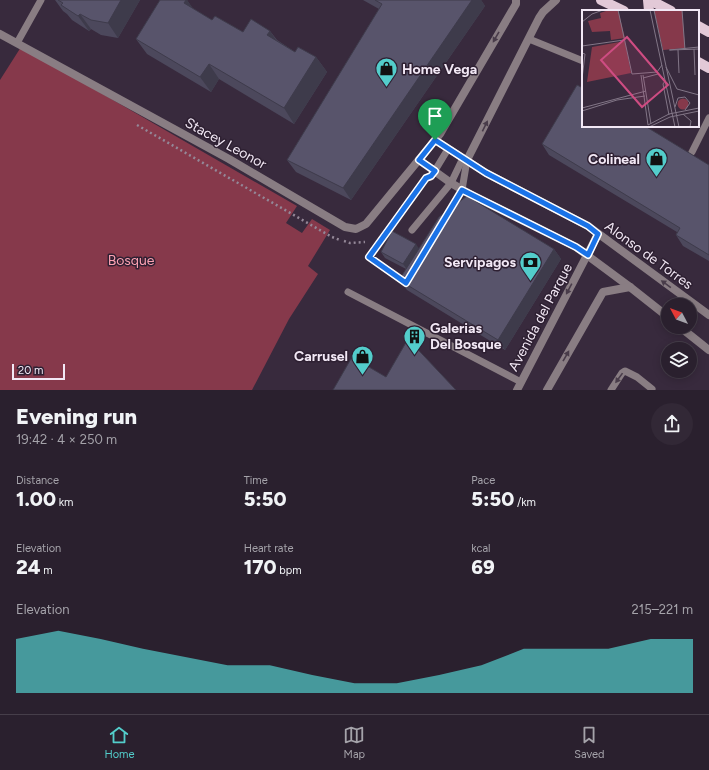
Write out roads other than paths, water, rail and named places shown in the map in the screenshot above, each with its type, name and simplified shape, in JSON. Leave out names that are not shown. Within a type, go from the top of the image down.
[{"type":"main road","points":[[601,0],[622,10]]},
{"type":"main road","points":[[648,10],[649,0],[669,10]]},
{"type":"main road","points":[[699,27],[709,32]]},
{"type":"main road","points":[[699,63],[709,68]]},
{"type":"street","points":[[516,0],[516,4],[440,134],[419,160],[462,190],[576,247],[661,311]]},
{"type":"street","points":[[465,159],[543,12],[556,0]]},
{"type":"street","name":"Stacey Leonor","points":[[1,37],[18,43],[229,159],[345,227],[356,229],[366,224],[419,160]]},
{"type":"street","name":"Alonso de Torres","points":[[435,140],[486,173],[588,226],[709,315]]},
{"type":"street","name":"Avenida del Parque","points":[[517,390],[598,234]]},
{"type":"street","points":[[547,390],[603,292],[630,287]]},
{"type":"street","points":[[689,334],[709,350]]},
{"type":"lane","points":[[18,43],[41,0]]},
{"type":"lane","points":[[529,38],[582,61]]},
{"type":"lane","points":[[692,152],[709,118]]},
{"type":"lane","points":[[410,276],[406,283],[369,257],[426,178],[431,176],[435,171],[448,148]]},
{"type":"lane","points":[[412,230],[451,183],[465,159]]},
{"type":"lane","points":[[447,216],[462,190],[465,159]]},
{"type":"lane","points":[[348,292],[521,382]]},
{"type":"lane","points":[[610,390],[625,371],[637,377],[652,390]]},
{"type":"place","name":"Home Vega","points":[[387,88]]},
{"type":"place","name":"Colineal","points":[[656,178]]},
{"type":"place","name":"Servipagos","points":[[531,282]]},
{"type":"place","name":"Galerias Del Bosque","points":[[414,356]]},
{"type":"place","name":"Carrusel","points":[[363,376]]},
{"type":"park label","name":"Bosque","points":[[131,260]]}]
